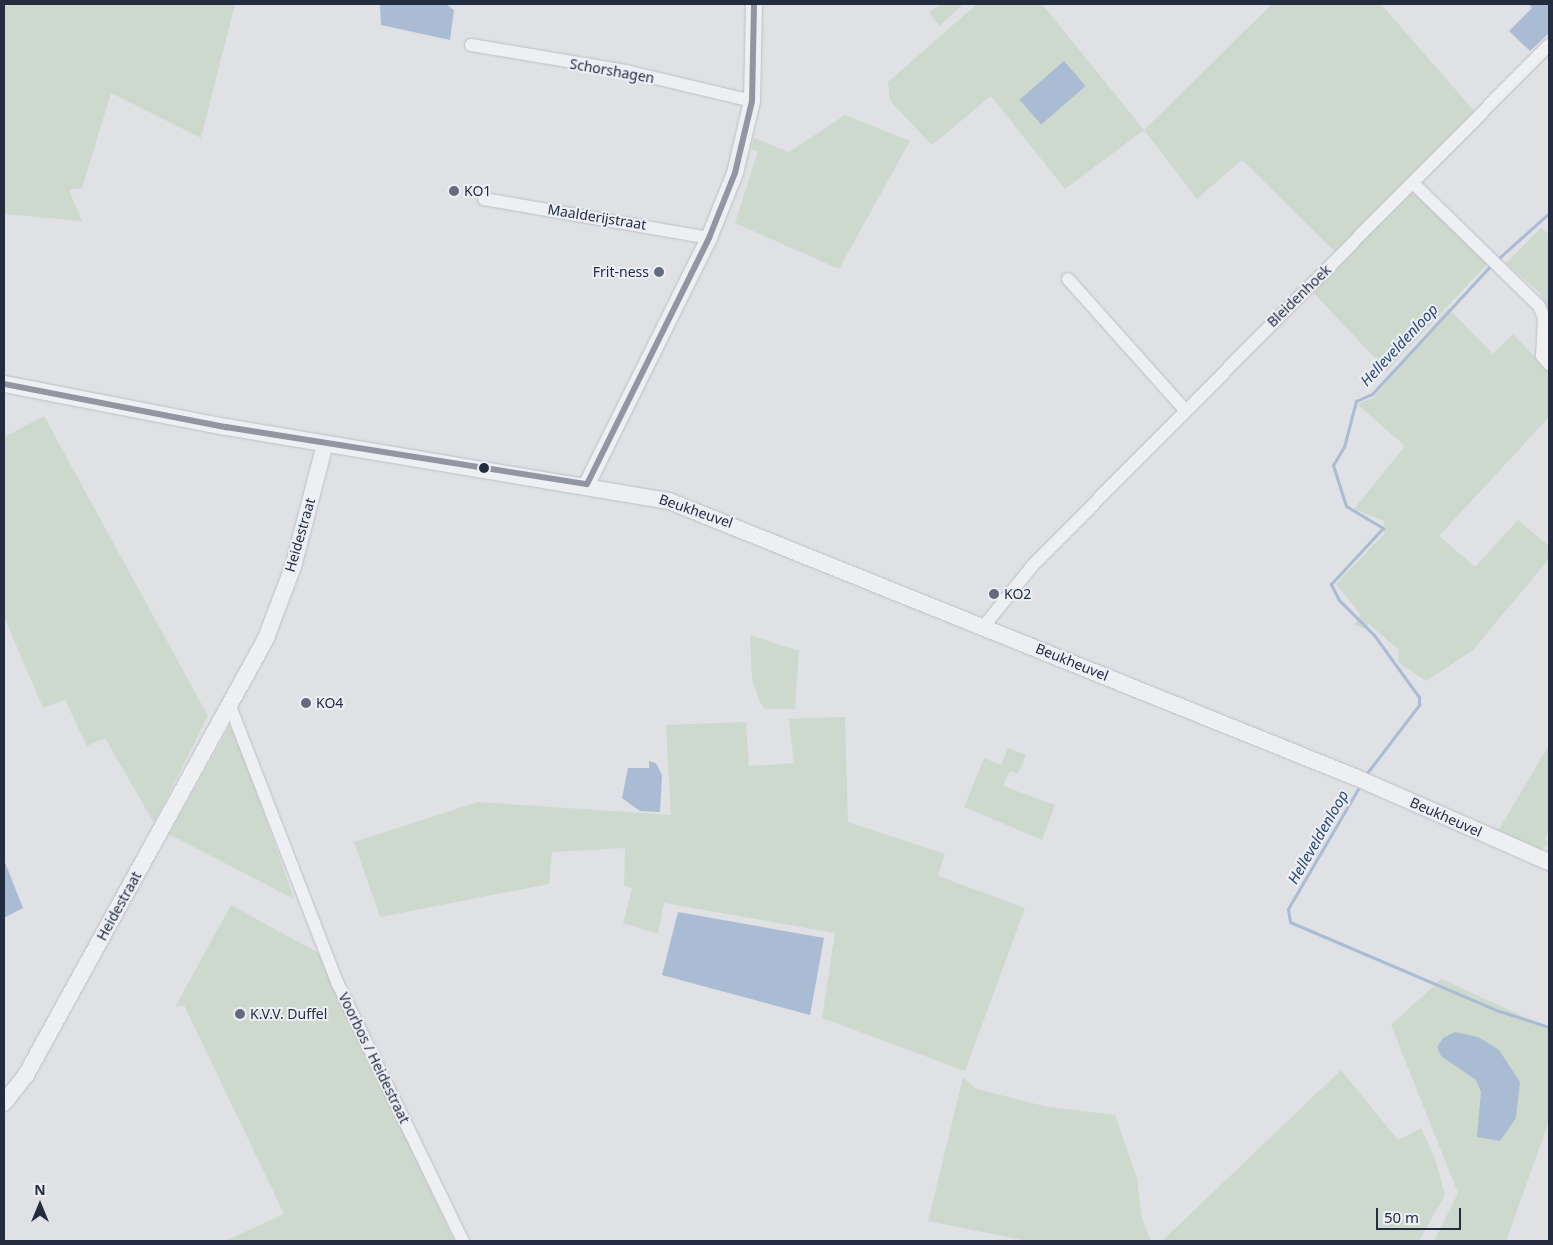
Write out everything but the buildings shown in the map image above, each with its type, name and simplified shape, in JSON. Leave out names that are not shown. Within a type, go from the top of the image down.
[{"type":"street","points":[[588,484],[709,238],[735,173],[752,101],[754,4]]},
{"type":"street","name":"Schorshagen","points":[[471,45],[626,71],[752,101]]},
{"type":"street","name":"Bleidenhoek","points":[[984,626],[1033,566],[1185,410],[1415,185],[1549,45]]},
{"type":"street","points":[[1415,185],[1539,306],[1544,318],[1542,356],[1549,364]]},
{"type":"street","name":"Maalderijstraat","points":[[484,199],[709,238]]},
{"type":"street","points":[[1068,279],[1185,410]]},
{"type":"street","name":"Beukheuvel","points":[[4,384],[325,444],[588,484],[689,507],[984,626],[1549,862]]},
{"type":"street","name":"Heidestraat","points":[[4,1103],[26,1075],[266,638],[290,575],[325,444]]},
{"type":"street","name":"Voorbos / Heidestraat","points":[[230,706],[292,872],[337,982],[463,1241]]},
{"type":"shaded area","points":[[4,4],[235,4],[201,138],[111,93],[82,188],[69,190],[82,221],[4,214]]},
{"type":"shaded area","points":[[941,4],[964,4],[939,26],[929,12]]},
{"type":"shaded area","points":[[977,4],[1042,4],[1144,130],[1065,189],[991,96],[932,145],[890,101],[888,82]]},
{"type":"shaded area","points":[[1272,4],[1381,4],[1475,112],[1336,253],[1242,160],[1197,199],[1144,130]]},
{"type":"shaded area","points":[[845,115],[910,141],[839,269],[735,223],[758,151],[751,149],[754,138],[789,152]]},
{"type":"shaded area","points":[[1411,194],[1421,195],[1489,262],[1387,371],[1310,289]]},
{"type":"shaded area","points":[[1541,228],[1549,234],[1549,312],[1540,293],[1506,263]]},
{"type":"shaded area","points":[[1448,308],[1493,354],[1513,334],[1549,372],[1549,417],[1439,536],[1475,567],[1518,520],[1549,546],[1549,559],[1473,650],[1426,681],[1398,662],[1399,650],[1369,624],[1364,628],[1354,625],[1361,615],[1336,584],[1384,534],[1384,521],[1354,509],[1405,446],[1357,404],[1373,398]]},
{"type":"shaded area","points":[[44,416],[208,716],[154,823],[105,738],[87,746],[65,700],[43,708],[4,617],[4,437]]},
{"type":"shaded area","points":[[750,635],[799,651],[795,709],[765,709],[760,702],[752,679]]},
{"type":"shaded area","points":[[845,717],[848,822],[945,854],[938,876],[1025,908],[965,1071],[822,1018],[835,933],[664,903],[658,934],[623,923],[632,888],[624,886],[625,848],[552,852],[549,884],[380,917],[354,842],[478,802],[671,815],[666,725],[746,722],[749,766],[794,763],[789,719]]},
{"type":"shaded area","points":[[229,727],[235,730],[294,899],[169,834]]},
{"type":"shaded area","points":[[1549,745],[1549,830],[1545,839],[1549,843],[1541,851],[1498,831]]},
{"type":"shaded area","points":[[1008,748],[1026,755],[1018,774],[1010,771],[1003,786],[1055,805],[1042,840],[964,807],[984,758],[1001,765]]},
{"type":"shaded area","points":[[231,905],[322,955],[454,1241],[225,1241],[284,1214],[184,1005],[175,1007]]},
{"type":"shaded area","points":[[1441,979],[1549,1028],[1549,1121],[1506,1241],[1434,1241],[1458,1193],[1391,1025]]},
{"type":"shaded area","points":[[1341,1070],[1398,1140],[1421,1128],[1436,1161],[1445,1195],[1419,1241],[1162,1241]]},
{"type":"shaded area","points":[[963,1078],[977,1089],[1048,1107],[1115,1115],[1137,1178],[1142,1219],[1151,1241],[1028,1241],[928,1221]]},
{"type":"water","points":[[380,4],[446,4],[454,10],[450,40],[381,25]]},
{"type":"water","points":[[1529,4],[1549,4],[1549,33],[1530,51],[1509,31],[1532,8]]},
{"type":"water","points":[[1064,61],[1086,86],[1041,125],[1019,100]]},
{"type":"water","points":[[649,761],[656,763],[662,775],[660,812],[640,811],[622,798],[628,768],[649,768]]},
{"type":"water","points":[[4,860],[23,908],[4,918]]},
{"type":"water","points":[[678,912],[824,938],[810,1015],[662,975]]},
{"type":"water","points":[[1455,1032],[1478,1037],[1499,1050],[1520,1082],[1516,1118],[1500,1141],[1477,1137],[1481,1092],[1476,1080],[1441,1056],[1437,1047],[1443,1038]]},
{"type":"waterway","name":"Helleveldenloop","points":[[1500,257],[1549,213]]},
{"type":"waterway","name":"Helleveldenloop","points":[[1367,773],[1419,705],[1419,697],[1374,635],[1339,600],[1331,584],[1383,528],[1346,506],[1333,465],[1344,447],[1356,401],[1372,394],[1491,265]]},
{"type":"waterway","points":[[1358,789],[1288,909],[1290,922],[1496,1010],[1549,1027]]},
{"type":"transit line","points":[[587,484],[709,238],[735,173],[752,101],[754,4]]},
{"type":"transit line","points":[[4,384],[226,427],[587,484]]},
{"type":"place","name":"KO1","points":[[454,191]]},
{"type":"place","name":"Frit-ness","points":[[659,272]]},
{"type":"place","name":"KO2","points":[[994,594]]},
{"type":"place","name":"KO4","points":[[306,703]]},
{"type":"place","name":"K.V.V. Duffel","points":[[240,1014]]}]
